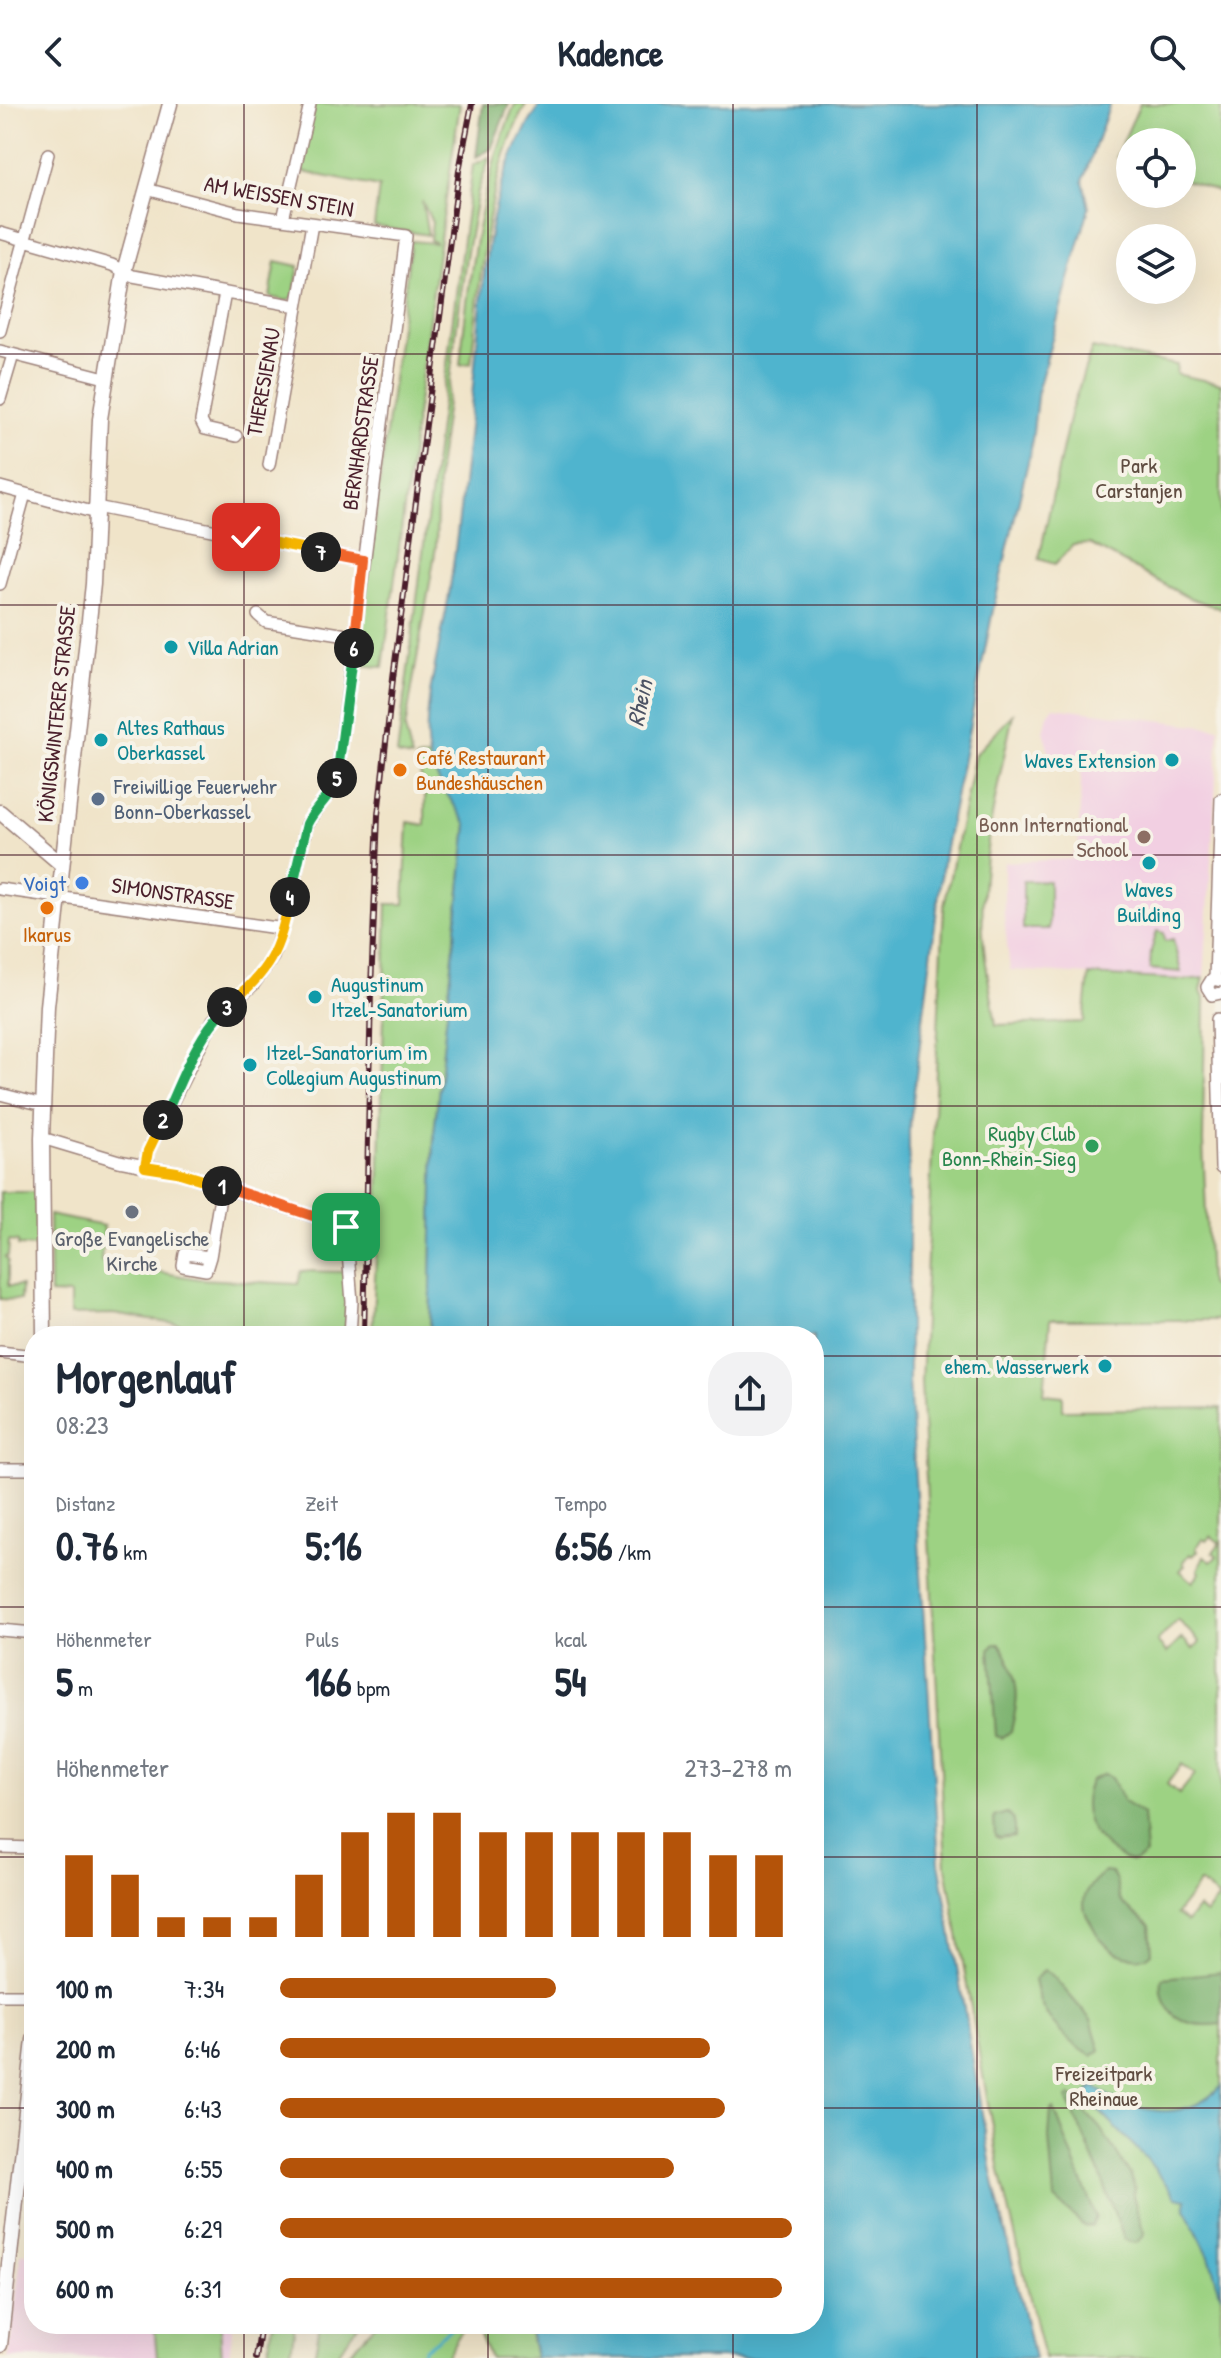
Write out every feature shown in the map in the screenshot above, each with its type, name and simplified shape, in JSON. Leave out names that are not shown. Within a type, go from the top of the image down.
[{"type":"main road","name":"KÖNIGSWINTERER STRASSE","points":[[44,1326],[42,1138],[47,991],[93,584],[100,419],[124,271],[170,104]]},
{"type":"main road","points":[[0,812],[61,864]]},
{"type":"main road","points":[[0,2345],[5,2248],[24,2112]]},
{"type":"street","points":[[283,219],[310,104]]},
{"type":"street","points":[[0,331],[48,154]]},
{"type":"street","name":"AM WEISSEN STEIN","points":[[146,189],[238,213],[406,236]]},
{"type":"street","name":"THERESIENAU","points":[[269,465],[312,224]]},
{"type":"street","name":"THERESIENAU","points":[[0,233],[133,276],[297,306]]},
{"type":"street","name":"BERNHARDSTRASSE","points":[[145,1167],[148,1151],[213,1020],[267,968],[273,957],[307,824],[332,792],[337,776],[406,236]]},
{"type":"street","name":"THERESIENAU","points":[[225,293],[201,421],[205,429],[236,436]]},
{"type":"street","points":[[0,351],[105,378]]},
{"type":"street","points":[[0,399],[13,355]]},
{"type":"street","points":[[0,487],[96,510],[363,560]]},
{"type":"street","points":[[0,584],[25,494]]},
{"type":"street","points":[[258,615],[266,622],[353,636]]},
{"type":"street","points":[[1221,799],[1218,980],[1208,982],[1207,990],[1212,995],[1221,993]]},
{"type":"street","name":"SIMONSTRASSE","points":[[0,889],[282,927]]},
{"type":"street","points":[[1217,1019],[1221,1168]]},
{"type":"street","points":[[0,1094],[43,1105]]},
{"type":"street","points":[[42,1138],[222,1185],[346,1227],[352,1302],[351,1326]]},
{"type":"street","points":[[210,1257],[222,1185]]},
{"type":"street","points":[[0,1352],[24,1355]]},
{"type":"street","points":[[0,1469],[24,1469]]},
{"type":"street","points":[[0,1630],[24,1632]]},
{"type":"street","points":[[0,1847],[24,1848]]},
{"type":"street","points":[[0,1995],[24,1995]]},
{"type":"shaded area","name":"Bonn International School","points":[[1054,707],[1219,728],[1204,978],[1151,979],[1010,970],[1004,916],[1004,862],[1072,859],[1073,852],[1078,851],[1082,761],[1051,759],[1043,730]]},
{"type":"shaded area","points":[[21,2253],[24,2253],[24,2334],[232,2334],[229,2358],[9,2358]]},
{"type":"green space","points":[[313,104],[460,104],[383,667],[356,665],[411,241],[436,243],[430,240],[432,222],[422,201],[428,235],[374,226],[379,187],[298,171]]},
{"type":"green space","points":[[483,104],[509,104],[491,149],[476,157]]},
{"type":"green space","points":[[515,104],[526,104],[512,134],[493,198],[471,363],[460,365],[477,232],[492,168]]},
{"type":"green space","points":[[1140,104],[1221,104],[1221,193],[1196,184],[1196,128],[1129,128]]},
{"type":"green space","points":[[490,157],[478,191],[466,257],[438,470],[436,547],[405,729],[412,758],[397,755],[463,239],[473,165]]},
{"type":"green space","points":[[276,261],[299,266],[294,296],[287,301],[270,297]]},
{"type":"green space","name":"Park Carstanjen","points":[[1092,348],[1177,365],[1176,374],[1221,384],[1221,609],[1187,597],[1090,544],[1073,545],[1055,564],[1039,559],[1070,414]]},
{"type":"green space","name":"Freizeitpark Rheinaue","points":[[1013,714],[991,823],[984,878],[984,945],[996,1025],[1084,1022],[1089,975],[1185,980],[1204,978],[1201,991],[1205,1001],[1203,1142],[1209,1284],[1215,1289],[1218,1320],[1050,1320],[1044,1394],[1063,1396],[1063,1410],[1221,1408],[1221,2358],[1044,2358],[1000,2171],[946,1867],[921,1382],[944,906],[975,754]],"holes":[[[1211,1536],[1220,1543],[1213,1552],[1217,1556],[1211,1562],[1204,1556],[1198,1570],[1200,1573],[1193,1582],[1180,1571],[1190,1554],[1193,1556],[1203,1539],[1206,1541]],[[1178,1620],[1200,1642],[1193,1649],[1182,1638],[1167,1653],[1157,1642]],[[1182,1764],[1195,1774],[1179,1794],[1167,1784]],[[1200,1883],[1219,1898],[1206,1914],[1198,1908],[1187,1922],[1176,1914]]]},
{"type":"green space","points":[[429,757],[467,824],[434,1134],[430,1326],[373,1326],[387,904],[404,904],[408,822],[425,825],[425,792],[416,759]]},
{"type":"green space","points":[[1023,881],[1049,881],[1049,929],[1023,929]]},
{"type":"green space","points":[[1157,931],[1164,933],[1165,941],[1173,939],[1181,972],[1150,969]]},
{"type":"green space","points":[[0,1192],[35,1192],[37,1247],[18,1246],[18,1242],[9,1241],[8,1256],[5,1257],[8,1260],[8,1286],[21,1286],[20,1300],[0,1299]]},
{"type":"green space","points":[[49,1215],[104,1226],[101,1262],[199,1279],[298,1284],[301,1271],[347,1272],[346,1326],[188,1326],[113,1314],[70,1315],[70,1295],[50,1294]]},
{"type":"green space","points":[[1000,1644],[1006,1652],[1017,1692],[1011,1731],[1002,1738],[996,1736],[990,1649]]},
{"type":"green space","points":[[1105,1774],[1111,1778],[1124,1802],[1143,1814],[1146,1854],[1137,1860],[1126,1860],[1113,1852],[1097,1838],[1088,1820],[1085,1801],[1091,1780]]},
{"type":"green space","points":[[1007,1813],[1014,1820],[1014,1836],[999,1838],[995,1836],[994,1817]]},
{"type":"green space","points":[[1105,1872],[1111,1873],[1115,1879],[1122,1902],[1150,1926],[1152,1953],[1147,1957],[1129,1957],[1114,1951],[1102,1941],[1087,1917],[1084,1907],[1086,1895],[1091,1884]]},
{"type":"green space","points":[[1044,1970],[1052,1975],[1091,2020],[1100,2050],[1092,2056],[1062,2034],[1047,2015],[1034,1980]]},
{"type":"green space","points":[[1221,1972],[1221,2024],[1186,2022],[1170,2011],[1162,1991],[1162,1978]]},
{"type":"green space","points":[[1070,2095],[1100,2128],[1130,2174],[1144,2233],[1136,2243],[1125,2240],[1123,2236],[1067,2098]]},
{"type":"green space","points":[[1054,2109],[1096,2217],[1092,2226],[1084,2226],[1054,2198],[1049,2138],[1051,2110]]},
{"type":"green space","points":[[155,2334],[221,2334],[222,2358],[157,2358]]},
{"type":"green space","points":[[271,2334],[294,2334],[290,2358],[267,2358]]},
{"type":"green space","points":[[318,2334],[352,2334],[335,2358],[314,2358]]},
{"type":"green space","points":[[366,2334],[460,2334],[445,2358],[345,2358]]},
{"type":"green space","points":[[479,2334],[530,2334],[535,2358],[490,2358]]},
{"type":"water","name":"Rhein","points":[[541,104],[1110,104],[1083,181],[1089,208],[1038,389],[1031,449],[993,610],[944,853],[909,1131],[909,1381],[939,1862],[992,2172],[1034,2358],[535,2358],[531,2334],[824,2334],[824,1326],[430,1326],[434,1134],[467,825],[432,765],[427,718],[454,559],[491,227],[501,186],[523,133]]},
{"type":"water","points":[[1093,2086],[1125,2103],[1158,2111],[1191,2106],[1221,2086],[1221,2296],[1209,2256],[1185,2208],[1186,2199],[1176,2197],[1146,2158],[1085,2097]]},
{"type":"waterway","points":[[419,2358],[424,2349],[444,2334]]},
{"type":"railway","points":[[364,1326],[378,815],[459,171],[472,104]]},
{"type":"railway","points":[[256,2358],[260,2334]]},
{"type":"place","name":"Villa Adrian","points":[[171,647]]},
{"type":"place","name":"Altes Rathaus Oberkassel","points":[[101,740]]},
{"type":"place","name":"Waves Extension","points":[[1172,760]]},
{"type":"place","name":"Café Restaurant Bundeshäuschen","points":[[400,770]]},
{"type":"place","name":"Freiwillige Feuerwehr Bonn-Oberkassel","points":[[98,799]]},
{"type":"place","name":"Bonn International School","points":[[1144,837]]},
{"type":"place","name":"Waves Building","points":[[1149,863]]},
{"type":"place","name":"Voigt","points":[[82,883]]},
{"type":"place","name":"Ikarus","points":[[47,908]]},
{"type":"place","name":"Augustinum Itzel-Sanatorium","points":[[315,997]]},
{"type":"place","name":"Itzel-Sanatorium im Collegium Augustinum","points":[[250,1065]]},
{"type":"place","name":"Rugby Club Bonn-Rhein-Sieg","points":[[1092,1146]]},
{"type":"place","name":"Große Evangelische Kirche","points":[[132,1212]]},
{"type":"place","name":"ehem. Wasserwerk","points":[[1105,1366]]},
{"type":"route","points":[[246,537],[363,560],[340,761],[332,792],[307,824],[273,957],[253,985],[213,1020],[148,1151],[145,1167],[177,1172],[222,1185],[346,1227]]}]
